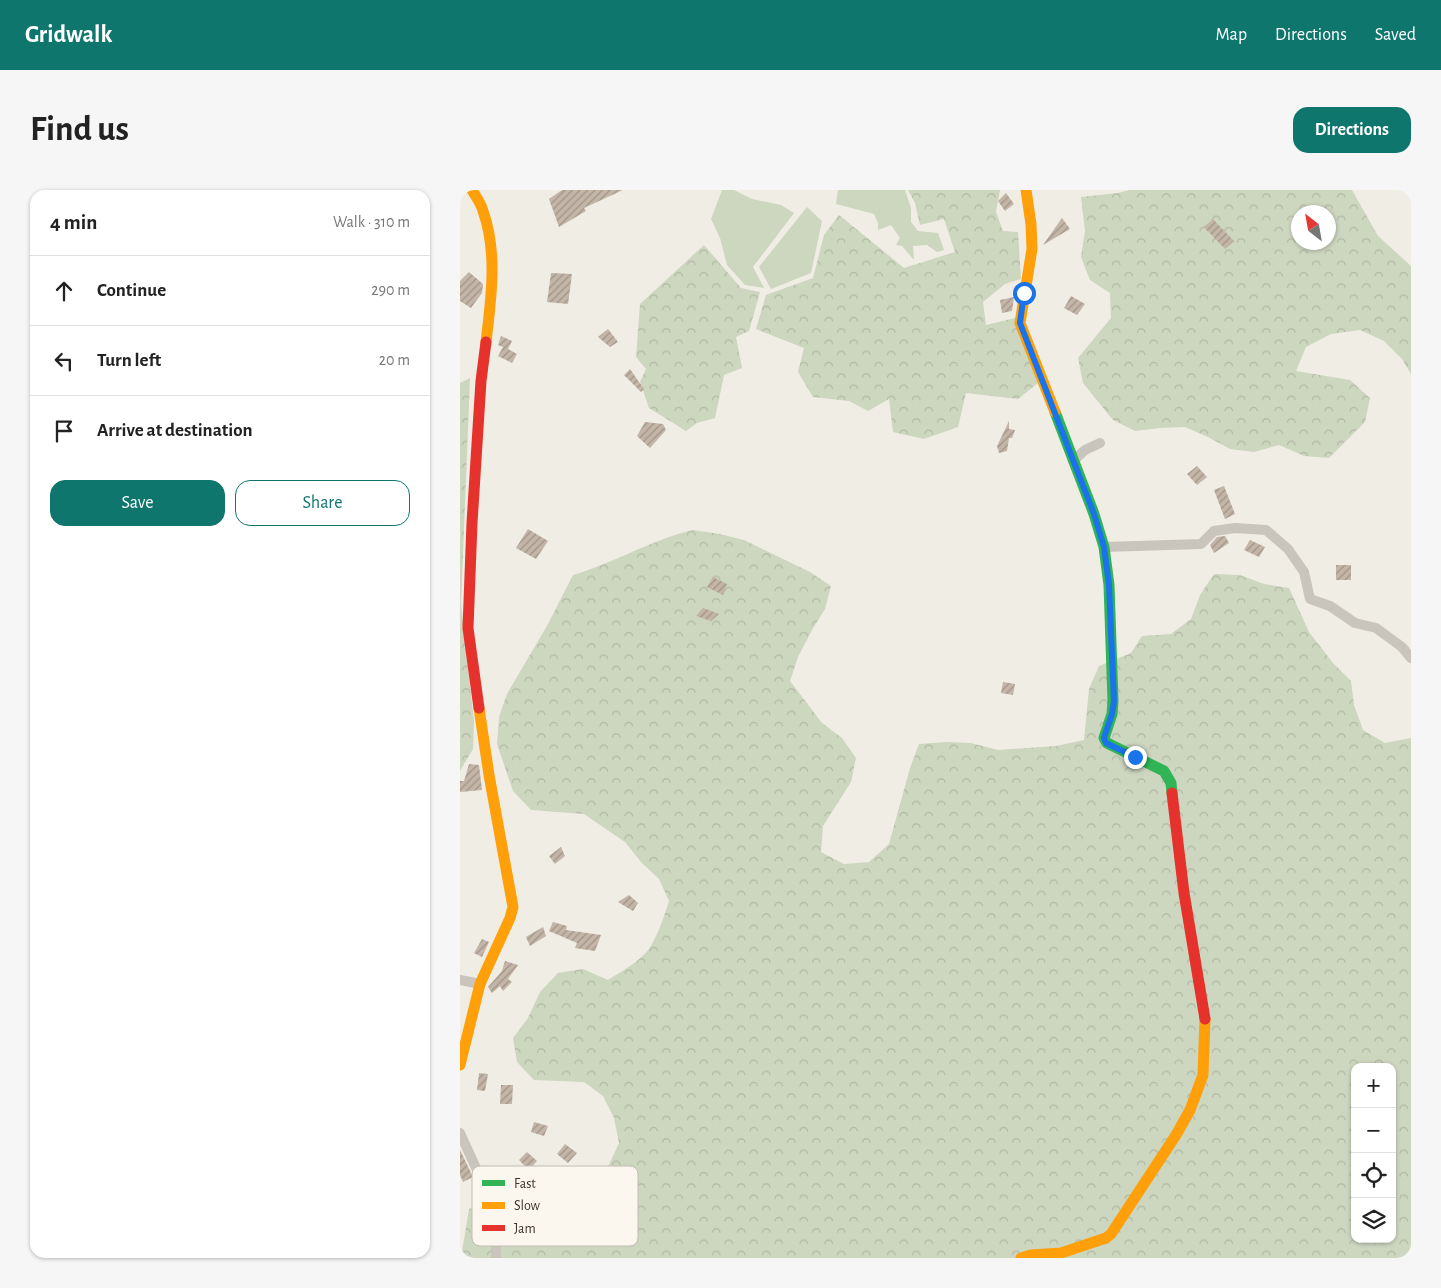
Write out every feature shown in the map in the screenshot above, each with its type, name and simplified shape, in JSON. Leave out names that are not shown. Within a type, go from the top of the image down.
[{"type":"street","points":[[460,1065],[460,1056],[480,984],[510,918],[512,906],[510,884],[489,775],[468,628],[475,466],[481,381],[491,300],[492,254],[483,210],[472,190]]},
{"type":"street","points":[[1022,1258],[1031,1255],[1069,1251],[1106,1238],[1111,1234],[1176,1135],[1190,1110],[1203,1075],[1205,1014],[1184,893],[1171,783],[1164,771],[1106,743],[1104,738],[1114,701],[1109,585],[1104,547],[1094,514],[1020,323],[1020,312],[1031,255],[1026,190]]},
{"type":"street","points":[[1074,461],[1085,450],[1100,444]]},
{"type":"street","points":[[1104,547],[1201,544],[1214,531],[1236,528],[1266,530],[1288,549],[1304,572],[1310,599],[1330,606],[1355,623],[1376,628],[1402,647],[1411,658]]},
{"type":"street","points":[[460,980],[480,984]]},
{"type":"street","points":[[460,1133],[475,1166]]},
{"type":"green space","points":[[722,190],[734,190],[752,199],[781,205],[794,213],[753,267],[764,288],[745,285],[727,265],[720,238],[711,219]]},
{"type":"green space","points":[[838,190],[905,190],[911,208],[911,222],[918,231],[938,233],[944,250],[937,252],[927,245],[913,246],[914,260],[902,246],[896,245],[900,238],[891,225],[878,230],[878,223],[874,214],[836,204]]},
{"type":"green space","points":[[908,190],[1000,190],[996,212],[1003,231],[1018,232],[1021,279],[1005,284],[983,302],[986,325],[1015,318],[1038,383],[1018,399],[966,393],[958,427],[924,439],[893,432],[889,399],[868,411],[849,401],[813,397],[798,372],[804,348],[756,329],[766,295],[813,278],[824,235],[839,215],[904,268],[955,252],[944,219],[920,225],[915,203]]},
{"type":"green space","points":[[1129,190],[1352,190],[1378,236],[1411,266],[1411,374],[1402,359],[1384,341],[1360,330],[1331,334],[1306,347],[1296,371],[1350,380],[1370,398],[1365,422],[1329,458],[1304,456],[1279,445],[1254,452],[1230,449],[1185,427],[1135,431],[1113,420],[1083,383],[1078,358],[1111,318],[1110,293],[1090,280],[1081,257],[1085,231],[1081,197]]},
{"type":"green space","points":[[807,207],[822,221],[811,273],[771,289],[759,267]]},
{"type":"green space","points":[[704,245],[741,288],[760,292],[749,331],[736,337],[742,368],[724,375],[715,418],[697,423],[686,431],[649,408],[640,382],[646,369],[636,357],[640,304]]},
{"type":"green space","points":[[470,378],[461,604],[474,721],[473,749],[460,771],[460,383]]},
{"type":"green space","points":[[693,530],[744,540],[810,572],[831,586],[825,609],[798,657],[790,681],[822,723],[842,738],[856,758],[851,782],[823,826],[821,852],[844,864],[869,862],[889,844],[910,768],[919,744],[971,743],[998,750],[1056,746],[1084,740],[1089,689],[1099,666],[1131,653],[1142,636],[1171,634],[1191,619],[1200,595],[1214,574],[1240,575],[1264,584],[1289,588],[1309,632],[1333,663],[1351,681],[1354,705],[1363,730],[1385,743],[1411,738],[1411,1258],[461,1258],[469,1209],[472,1208],[472,1246],[638,1246],[638,1166],[608,1166],[619,1143],[614,1118],[603,1096],[584,1082],[534,1080],[517,1062],[513,1038],[528,1018],[540,992],[558,973],[583,969],[608,980],[640,958],[649,949],[655,938],[669,901],[659,879],[641,862],[625,842],[584,814],[531,810],[513,791],[497,744],[499,717],[507,694],[548,624],[573,575],[647,545]]},
{"type":"building","points":[[562,190],[623,190],[584,208],[586,211],[559,227],[549,199]]},
{"type":"building","points":[[1006,193],[1014,204],[1005,211],[998,201]]},
{"type":"building","points":[[1062,218],[1070,229],[1043,245]]},
{"type":"building","points":[[1213,219],[1234,241],[1225,249],[1204,227]]},
{"type":"building","points":[[469,272],[483,284],[482,293],[471,308],[460,301],[460,281]]},
{"type":"building","points":[[551,273],[572,274],[568,304],[547,302]]},
{"type":"building","points":[[1071,296],[1085,304],[1077,315],[1064,308]]},
{"type":"building","points":[[1014,297],[1012,311],[1002,313],[1000,300]]},
{"type":"building","points":[[608,329],[618,342],[610,347],[598,337]]},
{"type":"building","points":[[501,336],[512,341],[508,349],[517,354],[512,363],[498,356],[503,347],[498,345]]},
{"type":"building","points":[[630,369],[644,389],[641,392],[624,375]]},
{"type":"building","points":[[1009,421],[1009,429],[1015,430],[1012,438],[1009,438],[1007,451],[999,453],[997,446]]},
{"type":"building","points":[[645,422],[663,424],[666,430],[650,448],[637,436]]},
{"type":"building","points":[[1197,466],[1207,477],[1197,485],[1187,474]]},
{"type":"building","points":[[1224,486],[1235,514],[1225,519],[1214,490]]},
{"type":"building","points":[[528,529],[548,541],[536,559],[516,548]]},
{"type":"building","points":[[1225,536],[1229,543],[1214,553],[1210,545],[1217,537]]},
{"type":"building","points":[[1250,540],[1265,547],[1259,557],[1244,550]]},
{"type":"building","points":[[1336,565],[1351,565],[1351,580],[1336,580]]},
{"type":"building","points":[[713,577],[727,584],[723,595],[707,587]]},
{"type":"building","points":[[703,608],[719,614],[711,621],[696,616]]},
{"type":"building","points":[[1003,682],[1015,684],[1013,695],[1001,693]]},
{"type":"building","points":[[469,764],[479,765],[482,790],[460,792],[460,781],[464,781]]},
{"type":"building","points":[[561,847],[565,856],[555,864],[549,856]]},
{"type":"building","points":[[629,895],[638,903],[633,911],[618,902]]},
{"type":"building","points":[[553,922],[567,926],[566,930],[601,935],[595,951],[575,948],[577,943],[549,931]]},
{"type":"building","points":[[543,927],[546,936],[530,946],[526,937]]},
{"type":"building","points":[[482,939],[489,942],[482,957],[474,953]]},
{"type":"building","points":[[505,961],[518,965],[508,979],[512,982],[503,991],[500,986],[492,993],[488,987],[502,971]]},
{"type":"building","points":[[479,1073],[488,1074],[485,1091],[477,1090]]},
{"type":"building","points":[[501,1085],[513,1085],[512,1104],[500,1104]]},
{"type":"building","points":[[534,1122],[548,1126],[544,1136],[531,1132]]},
{"type":"building","points":[[565,1144],[577,1153],[568,1163],[557,1154]]},
{"type":"building","points":[[460,1150],[472,1178],[463,1182],[460,1175]]},
{"type":"building","points":[[527,1152],[537,1161],[533,1166],[525,1166],[519,1160]]},
{"type":"traffic: fast","points":[[1055,412],[1094,514],[1104,547],[1109,585],[1113,701],[1112,714],[1104,738],[1107,743],[1164,771],[1171,783],[1172,793]]},
{"type":"traffic: slow","points":[[472,190],[480,203],[488,227],[492,260],[490,309],[486,342]]},
{"type":"traffic: slow","points":[[1026,190],[1031,224],[1032,249],[1020,323],[1055,412]]},
{"type":"traffic: slow","points":[[460,1065],[480,984],[510,918],[513,907],[479,708]]},
{"type":"traffic: slow","points":[[1021,1258],[1031,1255],[1061,1253],[1106,1238],[1111,1234],[1176,1135],[1190,1110],[1203,1075],[1205,1019]]},
{"type":"traffic: jam","points":[[479,708],[468,628],[472,523],[481,381],[486,342]]},
{"type":"traffic: jam","points":[[1172,793],[1184,893],[1205,1019]]},
{"type":"route","points":[[1024,293],[1020,323],[1094,514],[1104,547],[1109,585],[1114,701],[1104,738],[1106,743],[1135,757]]}]
